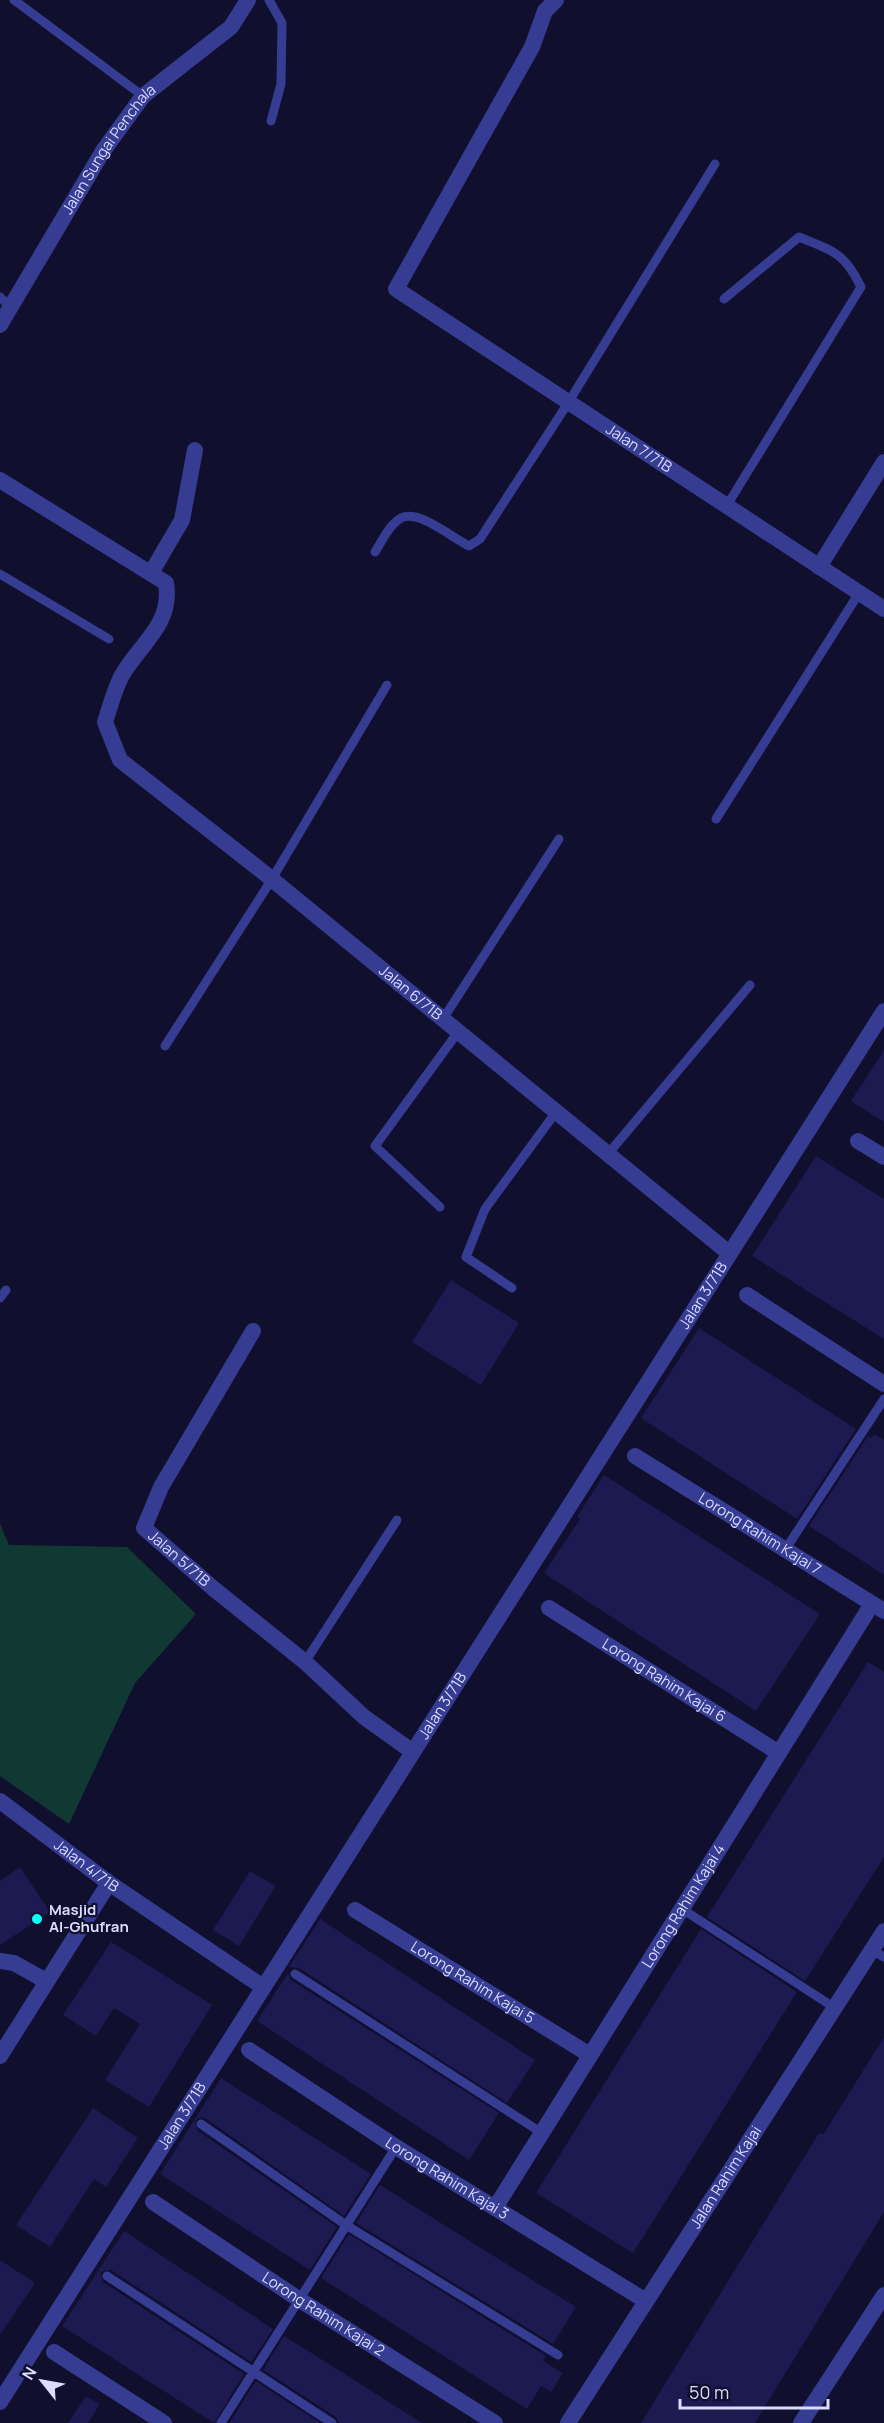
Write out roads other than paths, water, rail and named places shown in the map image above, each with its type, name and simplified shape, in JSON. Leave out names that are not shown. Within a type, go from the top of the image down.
[{"type":"street","name":"Jalan Sungai Penchala","points":[[0,324],[5,302],[103,151],[143,96],[231,27],[248,0]]},
{"type":"street","name":"Jalan 7/71B","points":[[556,0],[545,11],[532,47],[396,289],[568,404],[884,609]]},
{"type":"street","points":[[0,480],[151,573],[182,520],[195,450]]},
{"type":"street","points":[[819,567],[884,462]]},
{"type":"street","name":"Jalan 6/71B","points":[[151,573],[166,583],[169,599],[160,622],[121,677],[105,722],[120,760],[272,879],[729,1253]]},
{"type":"street","name":"Jalan 3/71B","points":[[0,2402],[884,1011]]},
{"type":"street","points":[[858,1141],[884,1157]]},
{"type":"street","points":[[747,1295],[884,1384]]},
{"type":"street","name":"Jalan 5/71B","points":[[253,1331],[161,1487],[144,1527],[214,1589],[305,1662],[364,1717],[413,1752]]},
{"type":"street","name":"Lorong Rahim Kajai 7","points":[[635,1456],[878,1608]]},
{"type":"street","name":"Lorong Rahim Kajai 6","points":[[549,1608],[779,1753]]},
{"type":"street","name":"Lorong Rahim Kajai 4","points":[[495,2208],[779,1753],[878,1608]]},
{"type":"street","name":"Jalan 4/71B","points":[[0,1801],[109,1883],[263,1987]]},
{"type":"street","points":[[0,2056],[109,1883]]},
{"type":"street","name":"Lorong Rahim Kajai 5","points":[[355,1910],[590,2055]]},
{"type":"street","name":"Jalan Rahim Kajai","points":[[568,2423],[835,2008],[878,1954],[884,1931]]},
{"type":"street","points":[[0,1961],[14,1963],[46,1981]]},
{"type":"street","name":"Lorong Rahim Kajai 3","points":[[249,2050],[396,2147],[646,2301]]},
{"type":"street","name":"Lorong Rahim Kajai 2","points":[[153,2202],[300,2300],[495,2423]]},
{"type":"street","points":[[801,2423],[884,2295]]},
{"type":"street","points":[[54,2352],[164,2423]]},
{"type":"lane","points":[[14,0],[143,96]]},
{"type":"lane","points":[[269,0],[282,23],[281,84],[271,121]]},
{"type":"lane","points":[[375,552],[391,528],[401,518],[416,516],[469,546],[480,539],[568,404],[715,164]]},
{"type":"lane","points":[[724,299],[799,237],[839,254],[852,269],[861,287],[726,507]]},
{"type":"lane","points":[[0,574],[109,639]]},
{"type":"lane","points":[[716,819],[859,593]]},
{"type":"lane","points":[[165,1046],[272,879],[387,685]]},
{"type":"lane","points":[[443,1019],[559,839]]},
{"type":"lane","points":[[608,1154],[750,985]]},
{"type":"lane","points":[[440,1207],[375,1146],[458,1032]]},
{"type":"lane","points":[[512,1288],[466,1257],[485,1209],[556,1112]]},
{"type":"lane","points":[[785,1550],[884,1399]]},
{"type":"lane","points":[[305,1662],[397,1520]]},
{"type":"lane","points":[[682,1909],[835,2008]]},
{"type":"lane","points":[[296,1974],[542,2133]]},
{"type":"lane","points":[[201,2124],[346,2225],[558,2355]]},
{"type":"lane","points":[[221,2423],[396,2147]]},
{"type":"lane","points":[[107,2276],[332,2423]]},
{"type":"place","name":"Masjid Al-Ghufran","points":[[37,1919]]}]
